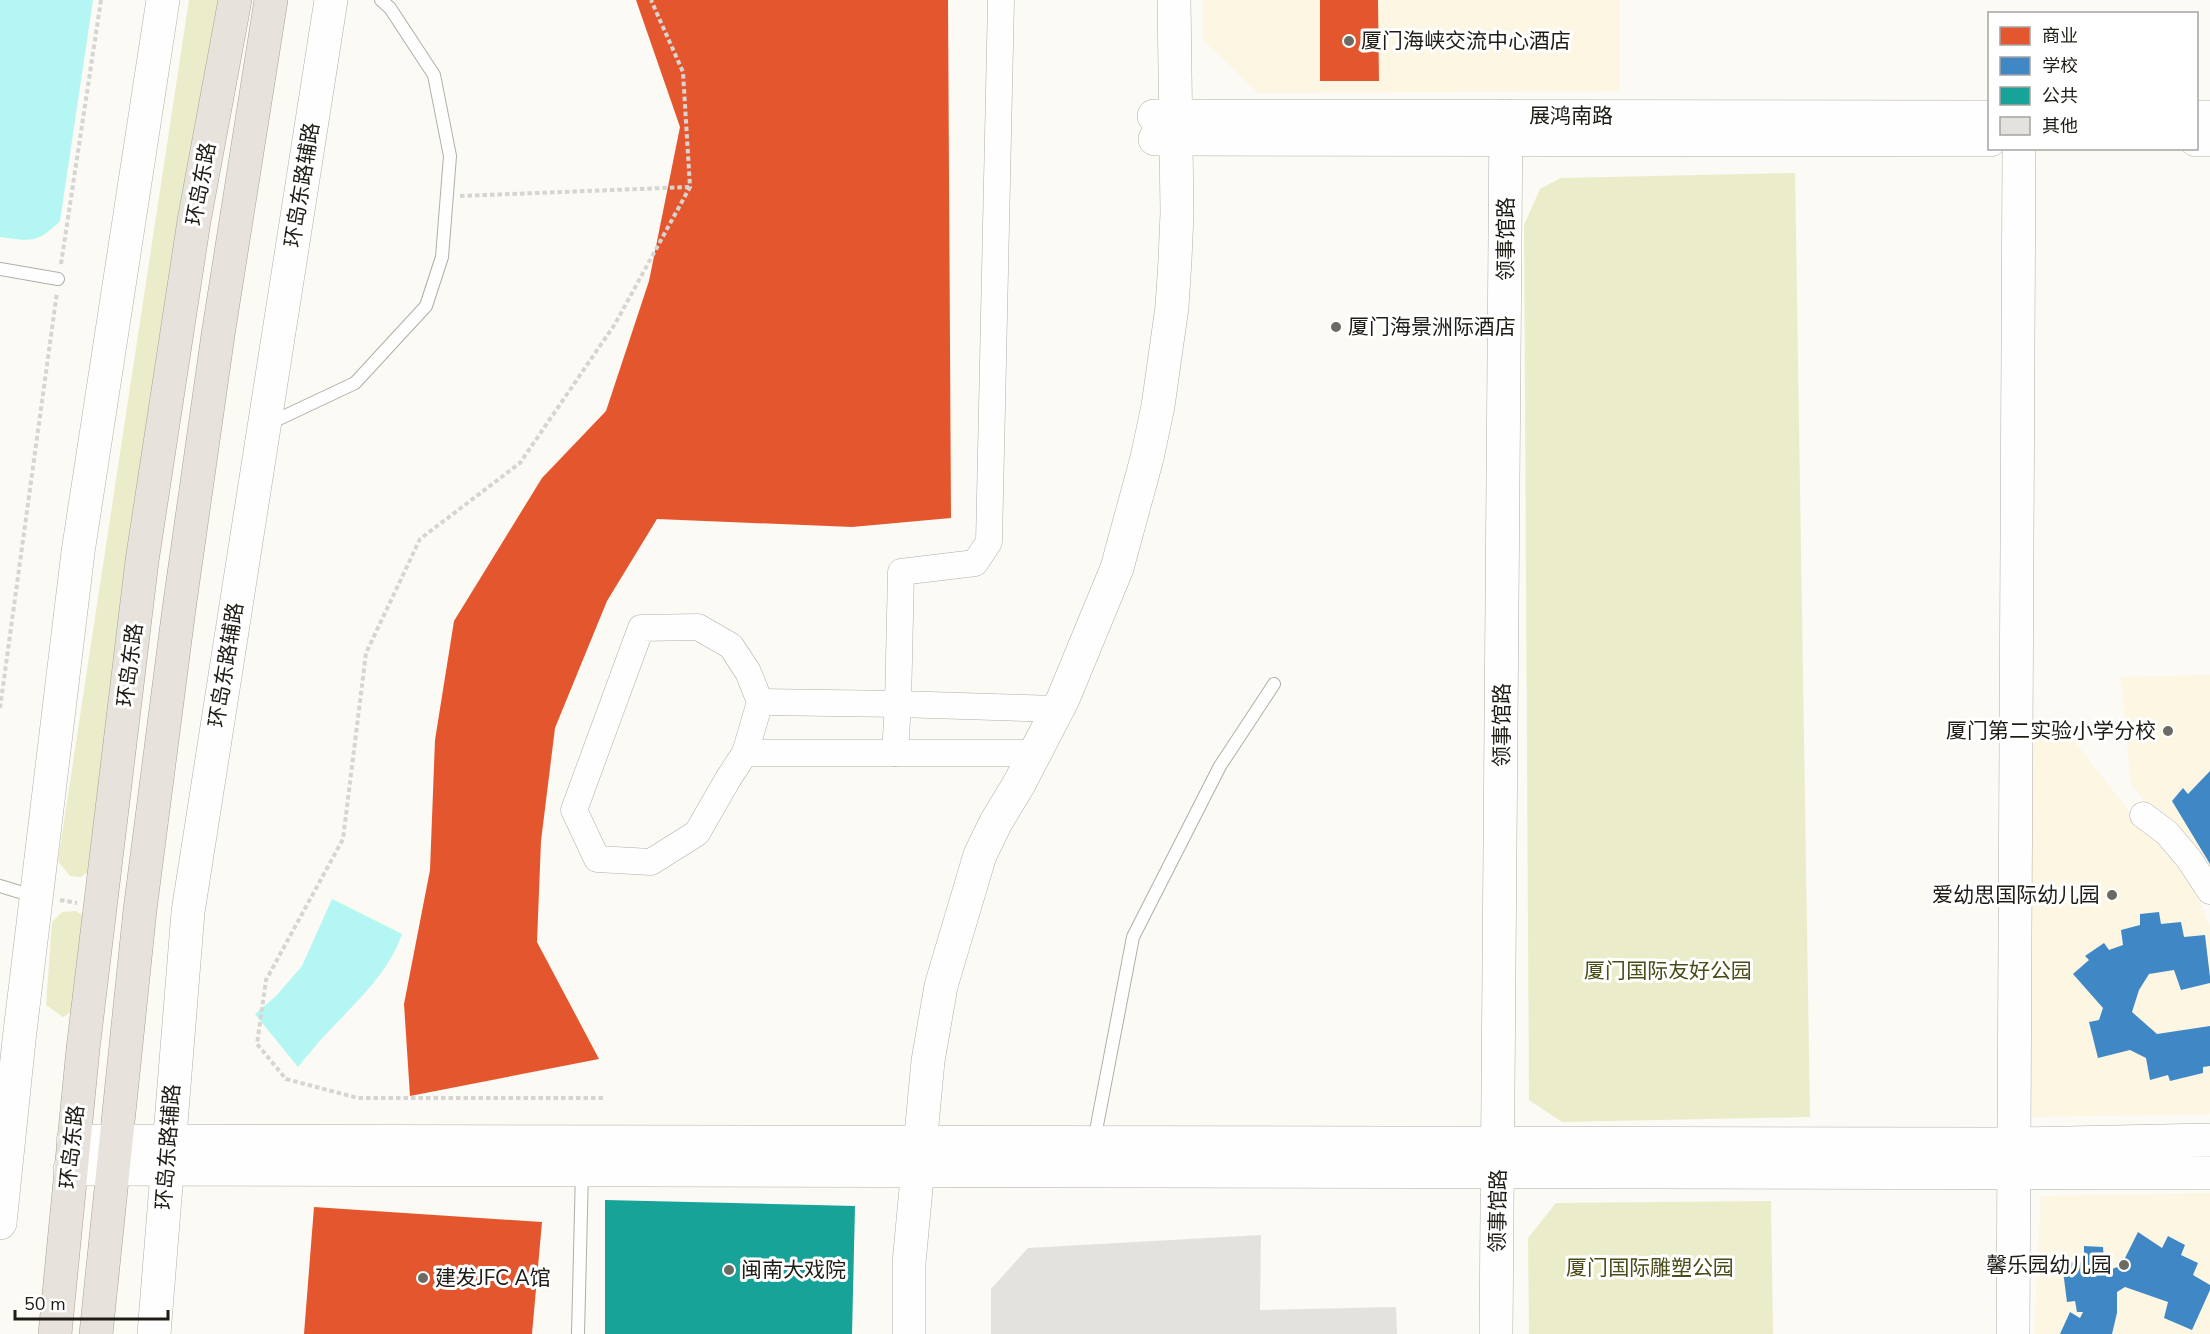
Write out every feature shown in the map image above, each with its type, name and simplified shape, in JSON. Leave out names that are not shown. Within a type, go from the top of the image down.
[{"type":"main road","points":[[0,1223],[18,1040],[78,552],[163,0]]},
{"type":"main road","name":"环岛东路","points":[[55,1334],[71,1155],[142,561],[194,221],[235,0]]},
{"type":"main road","name":"环岛东路","points":[[96,1334],[140,910],[179,609],[218,335],[272,0]]},
{"type":"main road","name":"环岛东路辅路","points":[[154,1334],[188,912],[331,0]]},
{"type":"main road","points":[[1151,0],[1164,127]]},
{"type":"main road","points":[[887,1334],[887,1263],[943,977],[980,855],[996,822],[1022,753],[1046,708],[1076,612],[1095,561],[1125,453],[1136,402],[1149,305],[1154,213],[1164,127],[1174,0]]},
{"type":"main road","name":"展鸿南路","points":[[1506,128],[1988,117]]},
{"type":"main road","name":"展鸿南路","points":[[1164,127],[1506,128],[1988,140]]},
{"type":"main road","name":"领事馆路","points":[[1496,1334],[1506,128]]},
{"type":"main road","points":[[2013,1334],[2019,150]]},
{"type":"main road","points":[[2015,1158],[2210,1140]]},
{"type":"main road","points":[[167,1155],[582,1170],[908,1156],[1094,1143],[1499,1157]]},
{"type":"main road","points":[[71,1155],[2015,1158],[2210,1173]]},
{"type":"main road","points":[[908,1156],[909,1334]]},
{"type":"street","points":[[895,753],[900,572],[975,563],[989,542],[1001,0]]},
{"type":"street","points":[[698,627],[731,646],[748,672],[760,702],[745,753],[697,833],[651,862],[597,859],[574,810],[641,628],[698,627]]},
{"type":"street","points":[[760,702],[1046,708]]},
{"type":"street","points":[[745,753],[1022,753]]},
{"type":"street","points":[[2143,815],[2167,833],[2189,859],[2210,891]]},
{"type":"lane","points":[[264,426],[355,383],[426,306],[442,257],[450,156],[434,75],[390,8],[381,0]]},
{"type":"lane","points":[[0,269],[58,279]]},
{"type":"lane","points":[[1094,1143],[1132,937],[1220,766],[1274,684]]},
{"type":"lane","points":[[0,886],[36,897]]},
{"type":"lane","points":[[578,1334],[582,1170]]},
{"type":"path","points":[[0,708],[58,279],[101,0]]},
{"type":"path","points":[[603,1098],[358,1098],[286,1079],[257,1044],[267,980],[343,838],[366,653],[420,539],[519,463],[615,324],[690,187],[683,72],[651,0]]},
{"type":"path","points":[[447,197],[690,187]]},
{"type":"shaded area","points":[[1203,0],[1620,0],[1620,91],[1258,93],[1203,40]]},
{"type":"shaded area","name":"厦门第二实验小学分校","points":[[2210,675],[2210,876],[2131,785],[2121,677]]},
{"type":"shaded area","name":"爱幼思国际幼儿园","points":[[2068,733],[2129,811],[2181,863],[2210,926],[2210,1114],[2031,1117],[2028,736]]},
{"type":"shaded area","name":"馨乐园幼儿园","points":[[2210,1193],[2210,1334],[2034,1334],[2041,1196]]},
{"type":"green space","points":[[189,0],[223,0],[94,868],[81,877],[70,876],[58,861]]},
{"type":"green space","name":"厦门国际友好公园","points":[[1795,173],[1810,1117],[1562,1122],[1529,1100],[1524,225],[1540,189],[1561,178]]},
{"type":"green space","points":[[76,911],[88,919],[77,1008],[63,1017],[46,1005],[52,922],[62,912]]},
{"type":"green space","name":"厦门国际雕塑公园","points":[[1771,1201],[1773,1334],[1529,1334],[1528,1238],[1556,1203]]},
{"type":"water","points":[[0,0],[93,0],[60,221],[45,234],[26,240],[0,237]]},
{"type":"water","points":[[332,899],[402,934],[389,962],[380,974],[298,1067],[255,1014],[276,996],[302,966]]},
{"type":"building: 商业","points":[[636,0],[948,0],[951,518],[852,527],[657,519],[607,601],[555,728],[541,841],[537,942],[599,1059],[410,1096],[404,1004],[430,870],[435,740],[454,621],[542,478],[606,411],[649,281],[680,127]]},
{"type":"building: 商业","name":"厦门海峡交流中心酒店","points":[[1320,0],[1378,0],[1379,81],[1320,81]]},
{"type":"building: 商业","name":"建发JFC A馆","points":[[314,1207],[542,1222],[532,1334],[304,1334]]},
{"type":"building: 学校","points":[[2210,771],[2210,864],[2172,801],[2183,788],[2188,794]]},
{"type":"building: 学校","points":[[2159,912],[2161,924],[2181,922],[2184,937],[2205,935],[2210,977],[2210,983],[2181,990],[2174,970],[2149,974],[2139,990],[2132,1012],[2157,1034],[2210,1026],[2210,1066],[2203,1067],[2203,1073],[2170,1081],[2168,1075],[2150,1080],[2146,1058],[2130,1050],[2098,1058],[2089,1022],[2099,1020],[2103,1008],[2073,974],[2089,960],[2085,956],[2104,943],[2109,950],[2123,945],[2121,930],[2140,925],[2140,914]]},
{"type":"building: 学校","points":[[2138,1232],[2162,1248],[2168,1236],[2185,1245],[2181,1255],[2198,1263],[2193,1275],[2210,1285],[2210,1290],[2192,1330],[2164,1318],[2168,1302],[2125,1287],[2117,1292],[2117,1313],[2112,1334],[2060,1334],[2070,1312],[2080,1318],[2083,1312],[2077,1312],[2075,1301],[2067,1302],[2062,1263],[2084,1262],[2084,1246],[2103,1247],[2105,1271],[2121,1266]]},
{"type":"building: 公共","name":"闽南大戏院","points":[[605,1200],[855,1206],[852,1334],[605,1334]]},
{"type":"building: 其他","points":[[1261,1235],[1260,1310],[1396,1307],[1397,1334],[991,1334],[991,1289],[1028,1248]]},
{"type":"place","name":"厦门海峡交流中心酒店","points":[[1349,41]]},
{"type":"place","name":"厦门海景洲际酒店","points":[[1336,327]]},
{"type":"place","name":"厦门第二实验小学分校","points":[[2168,731]]},
{"type":"place","name":"爱幼思国际幼儿园","points":[[2112,895]]},
{"type":"place","name":"馨乐园幼儿园","points":[[2124,1265]]},
{"type":"place","name":"闽南大戏院","points":[[729,1270]]},
{"type":"place","name":"建发JFC A馆","points":[[423,1278]]}]
